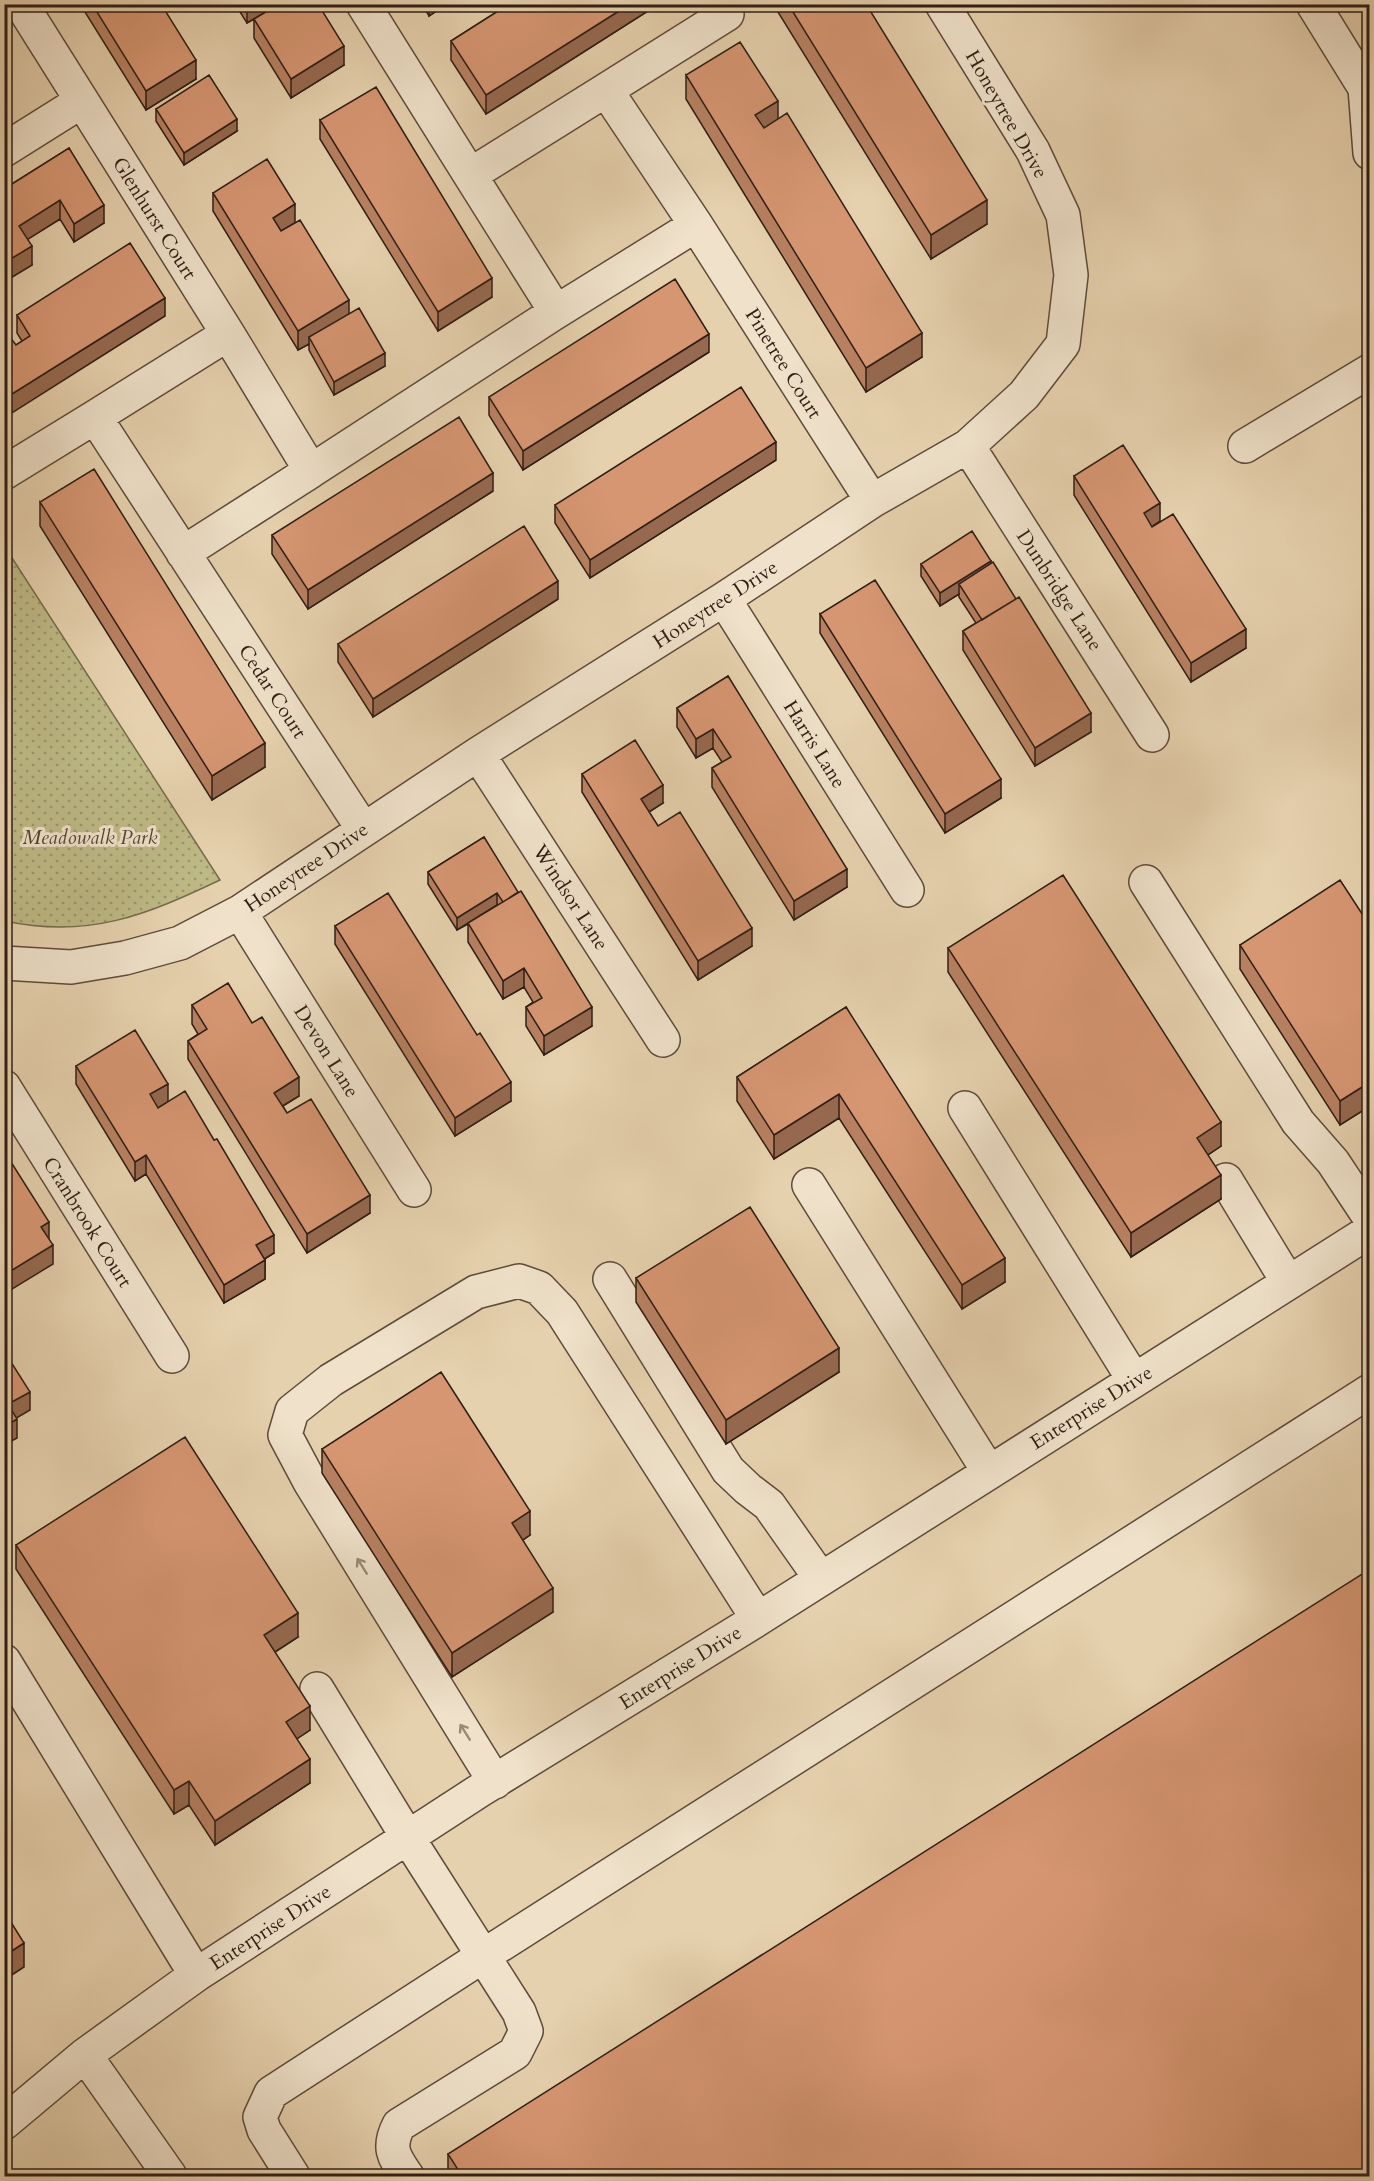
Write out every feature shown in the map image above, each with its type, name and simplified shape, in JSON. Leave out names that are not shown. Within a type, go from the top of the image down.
[{"type":"street","name":"Glenhurst Court","points":[[21,4],[228,334]]},
{"type":"street","points":[[363,4],[556,312]]},
{"type":"street","name":"Honeytree Drive","points":[[4,963],[71,968],[125,958],[180,943],[240,912],[478,754],[724,599],[872,501],[968,446],[1024,395],[1063,344],[1071,275],[1063,215],[1033,151],[942,4]]},
{"type":"street","points":[[1313,4],[1365,88],[1370,153]]},
{"type":"street","points":[[470,175],[727,14]]},
{"type":"street","name":"Pinetree Court","points":[[606,90],[696,225],[872,501]]},
{"type":"street","points":[[4,150],[82,101]]},
{"type":"street","points":[[183,553],[556,312],[696,225]]},
{"type":"street","points":[[4,473],[228,334],[311,471]]},
{"type":"street","points":[[1245,447],[1370,371]]},
{"type":"street","name":"Cedar Court","points":[[95,417],[363,829]]},
{"type":"street","name":"Dunbridge Lane","points":[[968,446],[1152,735]]},
{"type":"street","name":"Harris Lane","points":[[724,599],[907,890]]},
{"type":"street","name":"Windsor Lane","points":[[478,754],[663,1040]]},
{"type":"street","points":[[1146,882],[1298,1122],[1333,1162],[1370,1218]]},
{"type":"street","name":"Devon Lane","points":[[240,912],[414,1190]]},
{"type":"street","name":"Cranbrook Court","points":[[4,1087],[172,1356]]},
{"type":"street","points":[[965,1107],[1134,1380]]},
{"type":"street","points":[[1226,1180],[1288,1282]]},
{"type":"street","points":[[809,1185],[989,1472]]},
{"type":"street","name":"Enterprise Drive","points":[[4,2123],[85,2055],[196,1975],[495,1782],[758,1619],[1370,1231]]},
{"type":"street","points":[[610,1279],[728,1470],[770,1504],[821,1579]]},
{"type":"street","points":[[495,1782],[310,1482],[285,1435],[292,1411],[331,1380],[476,1292],[519,1281],[539,1288],[562,1312],[758,1619]]},
{"type":"street","points":[[293,2176],[264,2130],[260,2117],[271,2093],[1370,1391]]},
{"type":"street","points":[[4,1661],[196,1975]]},
{"type":"street","points":[[317,1689],[408,1838],[519,2012],[526,2031],[515,2052],[399,2125],[394,2136],[392,2153],[407,2176]]},
{"type":"street","points":[[85,2055],[170,2176]]},
{"type":"green space","name":"Meadowalk Park","points":[[4,547],[220,880],[142,913],[90,925],[35,926],[5,921]]},
{"type":"building","points":[[92,4],[161,4],[196,60],[146,91]]},
{"type":"building","points":[[275,4],[318,4],[344,46],[291,79],[254,19],[276,6]]},
{"type":"building","points":[[509,4],[630,4],[486,95],[451,41]]},
{"type":"building","points":[[788,4],[866,4],[987,200],[931,235]]},
{"type":"building","points":[[740,42],[778,101],[755,115],[764,128],[787,113],[922,333],[866,368],[686,75]]},
{"type":"building","points":[[209,75],[237,119],[184,153],[156,109]]},
{"type":"building","points":[[376,87],[492,278],[438,312],[320,120]]},
{"type":"building","points":[[69,148],[104,205],[74,224],[60,200],[19,226],[32,246],[4,263],[4,189]]},
{"type":"building","points":[[267,159],[295,204],[273,218],[281,231],[300,220],[349,300],[298,331],[213,193]]},
{"type":"building","points":[[130,243],[165,298],[4,399],[4,329],[16,345],[30,336],[17,315]]},
{"type":"building","points":[[675,279],[709,334],[523,451],[489,397]]},
{"type":"building","points":[[359,308],[385,353],[334,382],[309,337]]},
{"type":"building","points":[[741,387],[776,442],[590,560],[555,505]]},
{"type":"building","points":[[459,417],[493,473],[308,590],[272,535]]},
{"type":"building","points":[[1123,445],[1160,503],[1144,513],[1152,527],[1173,514],[1246,629],[1191,663],[1074,476]]},
{"type":"building","points":[[94,469],[265,743],[212,776],[40,502]]},
{"type":"building","points":[[524,526],[558,581],[373,699],[338,644]]},
{"type":"building","points":[[972,531],[991,561],[940,593],[921,564]]},
{"type":"building","points":[[993,562],[1016,599],[982,620],[959,584]]},
{"type":"building","points":[[875,580],[1001,779],[945,814],[820,614]]},
{"type":"building","points":[[1019,597],[1091,713],[1035,748],[963,631]]},
{"type":"building","points":[[728,676],[847,869],[794,901],[712,768],[731,757],[713,729],[696,739],[677,708]]},
{"type":"building","points":[[635,740],[663,785],[641,799],[658,826],[680,812],[752,928],[698,961],[582,774]]},
{"type":"building","points":[[484,837],[518,892],[503,902],[497,893],[457,918],[428,872]]},
{"type":"building","points":[[1063,875],[1221,1122],[1197,1138],[1221,1175],[1131,1233],[948,948]]},
{"type":"building","points":[[1340,880],[1370,926],[1370,1082],[1340,1101],[1240,945]]},
{"type":"building","points":[[521,891],[592,1007],[544,1036],[526,1007],[542,998],[524,968],[503,981],[468,923]]},
{"type":"building","points":[[388,893],[477,1035],[480,1033],[511,1082],[455,1118],[335,926]]},
{"type":"building","points":[[228,983],[252,1023],[262,1017],[299,1077],[274,1093],[287,1113],[311,1099],[370,1195],[307,1234],[188,1041],[207,1029],[192,1005]]},
{"type":"building","points":[[846,1007],[1005,1258],[962,1285],[839,1094],[774,1135],[737,1077]]},
{"type":"building","points":[[135,1030],[168,1084],[150,1094],[158,1108],[185,1091],[214,1140],[217,1139],[274,1235],[256,1245],[265,1260],[224,1285],[146,1155],[135,1162],[76,1066]]},
{"type":"building","points":[[4,1151],[49,1222],[41,1227],[53,1245],[4,1275]]},
{"type":"building","points":[[750,1207],[839,1348],[726,1420],[636,1278]]},
{"type":"building","points":[[4,1351],[30,1392],[8,1404],[17,1419],[4,1427]]},
{"type":"building","points":[[441,1372],[530,1511],[512,1523],[553,1588],[452,1653],[322,1449]]},
{"type":"building","points":[[185,1437],[298,1613],[264,1635],[310,1706],[286,1722],[310,1759],[215,1821],[189,1781],[174,1790],[16,1545]]},
{"type":"building","points":[[1370,1569],[1370,2176],[462,2176],[448,2154]]},
{"type":"building","points":[[4,1911],[24,1943],[4,1956]]}]
